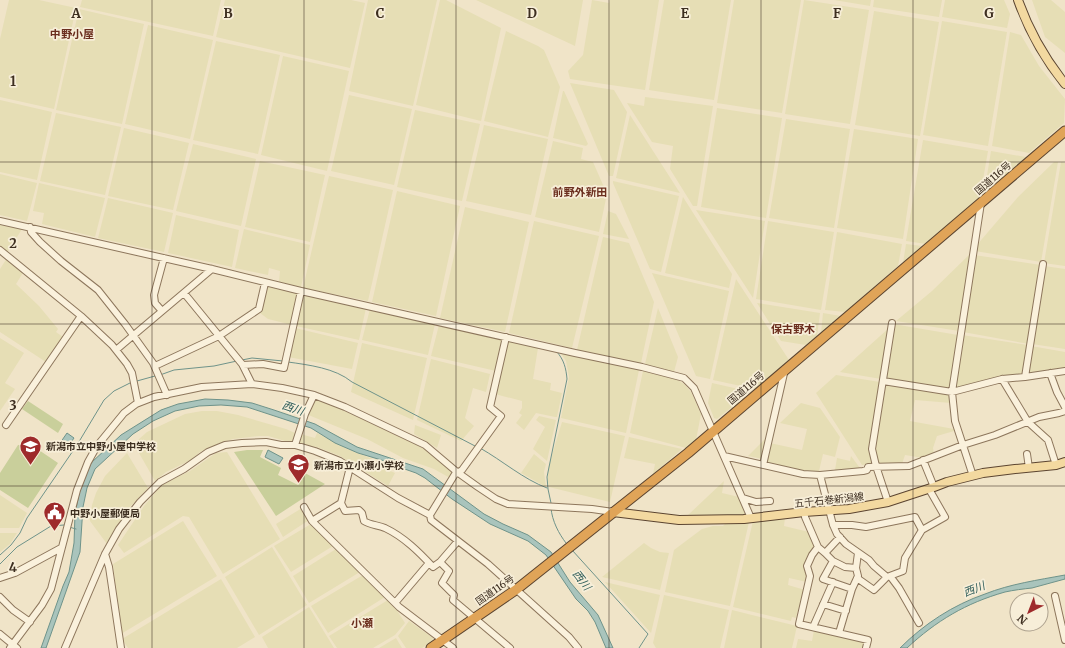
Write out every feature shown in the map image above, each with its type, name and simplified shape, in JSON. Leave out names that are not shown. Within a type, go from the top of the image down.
[{"type":"highway","name":"国道116号","points":[[431,648],[517,589],[688,452],[1065,131]]},
{"type":"main road","points":[[1018,0],[1035,39],[1052,68],[1065,84]]},
{"type":"main road","name":"五千石巻新潟線","points":[[613,512],[679,520],[751,518],[849,509],[888,502],[947,482],[972,476],[1056,465],[1065,462]]},
{"type":"street","points":[[972,476],[955,420],[952,392],[981,203]]},
{"type":"street","points":[[0,221],[212,269],[265,283],[642,367],[684,378],[694,388],[751,518]]},
{"type":"street","points":[[30,227],[30,232],[40,242],[61,261],[98,290],[134,335],[155,366],[167,395]]},
{"type":"street","points":[[0,250],[81,316],[116,350],[132,373],[138,403]]},
{"type":"street","points":[[162,311],[155,303],[154,295],[164,258]]},
{"type":"street","points":[[1025,377],[1043,264]]},
{"type":"street","points":[[116,350],[212,269]]},
{"type":"street","points":[[155,366],[219,336],[259,309],[265,283]]},
{"type":"street","points":[[242,365],[263,364],[284,368],[301,291]]},
{"type":"street","points":[[184,293],[242,365],[252,384]]},
{"type":"street","points":[[6,426],[81,316]]},
{"type":"street","points":[[888,502],[872,449],[892,323]]},
{"type":"street","points":[[430,515],[457,472],[462,470],[501,416],[490,407],[506,337]]},
{"type":"street","points":[[763,465],[785,370]]},
{"type":"street","points":[[883,381],[952,392],[1002,379],[1065,371]]},
{"type":"street","points":[[1050,373],[1057,392],[1065,407]]},
{"type":"street","points":[[1002,379],[1028,422],[1048,440],[1056,465]]},
{"type":"street","points":[[0,634],[13,647],[42,605],[51,589],[77,490],[88,462],[97,446],[124,412],[138,403],[202,387],[252,384],[282,388],[314,396],[345,407],[425,445],[457,472],[496,499],[508,504],[592,509],[613,512]]},
{"type":"street","points":[[295,445],[304,417],[314,396]]},
{"type":"street","points":[[724,456],[803,474],[820,475],[863,471],[867,470],[868,467],[876,466],[909,466],[963,444],[995,435],[1039,417],[1065,411]]},
{"type":"street","points":[[65,648],[105,554],[119,529],[154,487],[168,477],[184,469],[208,452],[225,445],[266,442],[281,445],[295,445],[315,451],[350,468],[393,495],[430,515],[431,520],[488,564],[517,589],[578,648]]},
{"type":"street","points":[[1027,454],[1029,468]]},
{"type":"street","points":[[857,578],[874,590],[889,576],[903,571],[905,558],[922,530],[945,517],[932,488],[924,460]]},
{"type":"street","points":[[350,468],[341,502],[345,511],[359,510],[362,513],[364,521],[383,527],[398,535],[433,567],[440,562],[458,542]]},
{"type":"street","points":[[820,475],[833,525],[840,537],[858,554],[869,560],[874,566],[889,576],[899,588],[919,623]]},
{"type":"street","points":[[742,498],[756,502],[770,501]]},
{"type":"street","points":[[312,521],[341,502]]},
{"type":"street","points":[[304,507],[312,521],[395,603],[453,648]]},
{"type":"street","points":[[804,512],[818,547],[834,561],[845,567],[856,568]]},
{"type":"street","points":[[833,525],[866,527],[915,518],[922,530]]},
{"type":"street","points":[[826,553],[840,537]]},
{"type":"street","points":[[818,547],[807,566],[810,576],[799,624],[868,640],[866,648]]},
{"type":"street","points":[[0,578],[15,573],[61,548]]},
{"type":"street","points":[[105,554],[109,567],[121,648]]},
{"type":"street","points":[[839,633],[852,589],[857,578],[856,568],[858,554]]},
{"type":"street","points":[[823,579],[834,561]]},
{"type":"street","points":[[440,562],[449,571],[442,583],[454,595],[453,600],[510,648]]},
{"type":"street","points":[[395,603],[429,563]]},
{"type":"street","points":[[810,576],[815,575],[852,589]]},
{"type":"street","points":[[813,627],[833,582]]},
{"type":"street","points":[[1055,596],[1065,640]]},
{"type":"street","points":[[0,597],[13,610],[30,622]]},
{"type":"street","points":[[823,604],[846,611]]},
{"type":"street","points":[[568,648],[573,642]]},
{"type":"shaded area","points":[[9,0],[39,0],[76,8],[54,109],[0,97],[0,39]]},
{"type":"shaded area","points":[[82,0],[221,0],[213,36],[80,7]]},
{"type":"shaded area","points":[[225,0],[351,0],[365,3],[350,68],[216,37]]},
{"type":"shaded area","points":[[368,0],[437,0],[413,106],[349,91]]},
{"type":"shaded area","points":[[440,0],[446,0],[501,28],[481,121],[416,105]]},
{"type":"shaded area","points":[[476,0],[583,0],[575,46]]},
{"type":"shaded area","points":[[592,0],[609,3],[610,0],[659,0],[645,90],[570,79],[568,71],[583,55]]},
{"type":"shaded area","points":[[664,0],[731,0],[714,100],[649,90]]},
{"type":"shaded area","points":[[734,0],[801,0],[782,113],[717,103]]},
{"type":"shaded area","points":[[804,0],[869,10],[850,124],[785,114]]},
{"type":"shaded area","points":[[834,0],[871,0],[870,6]]},
{"type":"shaded area","points":[[874,0],[942,0],[939,17],[873,7]]},
{"type":"shaded area","points":[[945,0],[1004,0],[1010,14],[1007,28],[942,17]]},
{"type":"shaded area","points":[[1032,0],[1051,0],[1065,12],[1065,53],[1045,37]]},
{"type":"shaded area","points":[[79,9],[144,24],[122,124],[56,110]]},
{"type":"shaded area","points":[[874,11],[939,22],[920,136],[855,125]]},
{"type":"shaded area","points":[[942,21],[1007,32],[988,146],[923,135]]},
{"type":"shaded area","points":[[148,25],[213,40],[190,139],[125,124]]},
{"type":"shaded area","points":[[506,31],[544,50],[560,87],[548,137],[484,121]]},
{"type":"shaded area","points":[[1010,32],[1021,35],[1039,66],[1065,99],[1064,123],[1029,153],[992,146]]},
{"type":"shaded area","points":[[216,41],[280,55],[258,154],[193,140]]},
{"type":"shaded area","points":[[283,56],[349,71],[327,171],[261,155]]},
{"type":"shaded area","points":[[570,83],[614,90],[627,112],[613,176],[609,176]]},
{"type":"shaded area","points":[[563,91],[588,144],[586,146],[553,138]]},
{"type":"shaded area","points":[[349,95],[412,109],[394,185],[331,171]]},
{"type":"shaded area","points":[[645,97],[713,106],[697,206],[693,206],[670,169],[673,146],[652,142],[627,103],[644,106]]},
{"type":"shaded area","points":[[0,100],[52,112],[37,180],[0,172]]},
{"type":"shaded area","points":[[717,108],[782,118],[766,218],[701,207]]},
{"type":"shaded area","points":[[415,110],[480,124],[462,201],[397,187]]},
{"type":"shaded area","points":[[56,113],[121,127],[105,195],[40,181]]},
{"type":"shaded area","points":[[630,115],[680,193],[616,178]]},
{"type":"shaded area","points":[[786,119],[850,129],[834,228],[769,218]]},
{"type":"shaded area","points":[[484,125],[548,139],[531,215],[466,201]]},
{"type":"shaded area","points":[[124,128],[189,143],[173,210],[108,196]]},
{"type":"shaded area","points":[[854,129],[918,139],[903,239],[837,228]]},
{"type":"shaded area","points":[[923,140],[988,151],[980,197],[926,244],[906,241]]},
{"type":"shaded area","points":[[553,141],[583,148],[581,159],[593,162],[607,194],[599,232],[535,217]]},
{"type":"shaded area","points":[[193,144],[256,159],[241,226],[176,211]]},
{"type":"shaded area","points":[[991,151],[1026,157],[984,194]]},
{"type":"shaded area","points":[[260,161],[325,175],[310,242],[245,227]]},
{"type":"shaded area","points":[[1054,162],[1058,162],[1041,262],[975,251],[976,246],[1018,197]]},
{"type":"shaded area","points":[[1061,162],[1065,163],[1065,266],[1044,263]]},
{"type":"shaded area","points":[[0,174],[37,183],[27,221],[0,215]]},
{"type":"shaded area","points":[[329,176],[393,190],[368,301],[303,288]]},
{"type":"shaded area","points":[[613,181],[679,196],[661,272],[650,269]]},
{"type":"shaded area","points":[[39,183],[105,198],[95,237],[42,224],[44,213],[33,211]]},
{"type":"shaded area","points":[[397,191],[460,206],[436,316],[372,302]]},
{"type":"shaded area","points":[[683,197],[732,274],[729,288],[665,273]]},
{"type":"shaded area","points":[[108,198],[173,213],[164,252],[98,238]]},
{"type":"shaded area","points":[[465,207],[529,222],[505,332],[440,318]]},
{"type":"shaded area","points":[[696,210],[765,221],[753,298]]},
{"type":"shaded area","points":[[608,211],[616,214],[629,239],[603,234]]},
{"type":"shaded area","points":[[176,215],[239,230],[232,267],[168,253]]},
{"type":"shaded area","points":[[534,221],[599,236],[572,348],[509,333]]},
{"type":"shaded area","points":[[768,221],[834,232],[821,310],[756,299]]},
{"type":"shaded area","points":[[0,225],[22,229],[7,253],[0,248]]},
{"type":"shaded area","points":[[244,229],[310,245],[301,287],[279,282],[280,271],[269,268],[268,275],[235,268]]},
{"type":"shaded area","points":[[837,232],[902,244],[898,266],[845,312],[825,310]]},
{"type":"shaded area","points":[[603,237],[629,243],[654,302],[641,363],[577,350]]},
{"type":"shaded area","points":[[906,244],[922,246],[903,263]]},
{"type":"shaded area","points":[[970,254],[959,331],[896,321],[932,291]]},
{"type":"shaded area","points":[[974,255],[1041,265],[1029,344],[963,332]]},
{"type":"shaded area","points":[[7,258],[24,271],[16,284],[39,306],[58,329],[56,332],[63,337],[46,362],[0,332],[0,269]]},
{"type":"shaded area","points":[[1044,266],[1065,269],[1065,349],[1032,344]]},
{"type":"shaded area","points":[[652,273],[729,291],[710,379],[696,376]]},
{"type":"shaded area","points":[[736,279],[789,360],[755,389],[713,380]]},
{"type":"shaded area","points":[[266,286],[299,293],[292,325],[268,319],[260,313]]},
{"type":"shaded area","points":[[302,294],[366,308],[359,340],[296,326]]},
{"type":"shaded area","points":[[757,303],[820,313],[817,336],[806,345],[781,341]]},
{"type":"shaded area","points":[[658,308],[678,357],[674,372],[645,364]]},
{"type":"shaded area","points":[[370,309],[435,324],[428,355],[362,340]]},
{"type":"shaded area","points":[[823,313],[841,316],[821,333]]},
{"type":"shaded area","points":[[893,324],[958,335],[950,389],[885,380]]},
{"type":"shaded area","points":[[439,325],[503,340],[496,371],[431,356]]},
{"type":"shaded area","points":[[295,328],[358,343],[352,369],[288,357]]},
{"type":"shaded area","points":[[889,328],[881,379],[840,372]]},
{"type":"shaded area","points":[[962,335],[1028,345],[1023,375],[955,388]]},
{"type":"shaded area","points":[[0,338],[24,353],[5,383],[15,389],[0,411]]},
{"type":"shaded area","points":[[507,340],[538,348],[533,379],[551,383],[550,390],[562,393],[557,417],[536,413],[524,430],[516,423],[522,415],[519,413],[522,408],[522,401],[495,394]]},
{"type":"shaded area","points":[[362,343],[427,358],[413,420],[351,392]]},
{"type":"shaded area","points":[[1031,346],[1065,352],[1065,369],[1027,375]]},
{"type":"shaded area","points":[[560,352],[639,370],[626,433],[561,418],[569,377],[566,361]]},
{"type":"shaded area","points":[[431,359],[490,374],[486,392],[473,388],[465,418],[474,426],[461,441],[417,420]]},
{"type":"shaded area","points":[[643,371],[678,380],[691,392],[701,414],[696,440],[686,448],[630,433]]},
{"type":"shaded area","points":[[836,375],[880,382],[874,464],[862,465],[816,393]]},
{"type":"shaded area","points":[[712,383],[743,390],[742,399],[717,419],[714,418],[708,403]]},
{"type":"shaded area","points":[[884,383],[949,394],[951,403],[915,400],[910,421],[954,429],[954,431],[937,436],[933,448],[934,454],[923,458],[905,455],[902,464],[878,465],[873,449]]},
{"type":"shaded area","points":[[315,397],[419,446],[432,454],[453,472],[450,478],[434,469],[403,458],[367,439],[306,414]]},
{"type":"shaded area","points":[[801,403],[820,408],[840,437],[835,457],[823,454],[819,471],[801,471],[765,463],[770,443],[802,450],[807,429],[780,423]]},
{"type":"shaded area","points":[[202,411],[217,411],[238,415],[295,433],[292,443],[268,436],[259,436],[233,439],[218,444],[200,452],[191,460],[166,472],[155,481],[135,446],[138,440],[147,432],[185,414]]},
{"type":"shaded area","points":[[539,416],[556,420],[547,461],[533,449],[545,427],[536,420]]},
{"type":"shaded area","points":[[562,422],[625,436],[610,502],[549,487],[548,468]]},
{"type":"shaded area","points":[[415,425],[441,435],[437,448],[414,434]]},
{"type":"shaded area","points":[[317,433],[345,448],[375,460],[374,464],[395,473],[388,486],[340,456],[317,447],[297,444],[300,434],[315,438]]},
{"type":"shaded area","points":[[768,436],[763,459],[748,456]]},
{"type":"shaded area","points":[[629,437],[682,449],[653,474],[655,464],[624,458]]},
{"type":"shaded area","points":[[227,452],[280,539],[223,574],[189,517],[183,516],[124,553],[118,545],[144,506],[162,485],[190,471],[216,453]]},
{"type":"shaded area","points":[[127,453],[148,488],[127,510],[107,544],[90,521],[92,505],[96,493],[105,476]]},
{"type":"shaded area","points":[[534,454],[546,464],[544,472],[546,487],[521,473]]},
{"type":"shaded area","points":[[851,456],[860,468],[835,470],[837,458],[850,461]]},
{"type":"shaded area","points":[[724,481],[722,493],[739,497],[749,516],[687,516]]},
{"type":"shaded area","points":[[0,495],[27,513],[19,528],[0,528]]},
{"type":"shaded area","points":[[302,508],[309,520],[283,537],[276,524]]},
{"type":"shaded area","points":[[785,518],[784,526],[809,532],[815,547],[809,555],[807,582],[789,578],[788,585],[805,590],[801,611],[798,610],[796,618],[792,617],[791,621],[733,607],[753,521]]},
{"type":"shaded area","points":[[183,521],[217,576],[121,634],[113,564]]},
{"type":"shaded area","points":[[727,522],[749,522],[730,606],[665,592],[674,550],[702,529],[713,526],[723,526]]},
{"type":"shaded area","points":[[311,524],[333,546],[291,572],[274,546]]},
{"type":"shaded area","points":[[0,533],[17,533],[10,544],[0,552]]},
{"type":"shaded area","points":[[644,543],[660,552],[669,553],[660,590],[602,577]]},
{"type":"shaded area","points":[[272,547],[307,605],[259,635],[225,577]]},
{"type":"shaded area","points":[[336,549],[360,572],[309,603],[293,576]]},
{"type":"shaded area","points":[[363,575],[385,597],[328,633],[311,606]]},
{"type":"shaded area","points":[[221,579],[255,637],[237,648],[128,648],[122,639]]},
{"type":"shaded area","points":[[605,582],[660,595],[651,633]]},
{"type":"shaded area","points":[[664,595],[729,610],[720,648],[656,648],[653,643]]},
{"type":"shaded area","points":[[388,600],[405,623],[395,635],[373,648],[337,648],[329,636]]},
{"type":"shaded area","points":[[309,607],[334,648],[268,648],[262,637]]},
{"type":"shaded area","points":[[732,610],[797,626],[792,648],[724,648]]},
{"type":"shaded area","points":[[409,621],[433,638],[432,642],[422,648],[406,648],[398,636]]},
{"type":"shaded area","points":[[814,630],[865,641],[863,648],[796,648],[798,639],[812,641]]},
{"type":"shaded area","points":[[396,638],[402,648],[379,648]]},
{"type":"green space","points":[[28,401],[63,424],[58,433],[22,409]]},
{"type":"green space","points":[[30,444],[58,463],[28,508],[0,490],[0,473],[18,445]]},
{"type":"green space","points":[[263,450],[260,457],[281,468],[278,475],[298,485],[305,473],[325,484],[276,516],[234,452]]},
{"type":"water","points":[[205,399],[252,403],[274,410],[315,424],[357,447],[423,469],[484,514],[528,535],[551,552],[570,582],[598,615],[613,648],[606,648],[595,622],[588,611],[576,599],[546,555],[528,541],[490,524],[452,499],[425,478],[399,467],[398,465],[358,453],[335,443],[311,428],[247,407],[221,405],[199,406],[175,411],[153,421],[133,434],[95,469],[87,488],[83,507],[80,552],[46,648],[41,648],[69,572],[74,543],[75,514],[79,494],[86,472],[92,462],[121,435],[161,410],[178,404]]},
{"type":"water","points":[[67,433],[74,438],[65,451],[58,446]]},
{"type":"water","points":[[268,450],[283,458],[279,464],[265,457]]},
{"type":"water","points":[[1065,575],[1065,579],[1032,588],[1005,592],[964,607],[940,621],[907,648],[900,648],[929,623],[973,598],[1014,585]]},
{"type":"waterway","points":[[517,337],[547,344]]},
{"type":"waterway","points":[[551,503],[547,477],[567,379],[564,364],[557,352]]},
{"type":"waterway","points":[[242,360],[252,358],[283,361]]},
{"type":"waterway","points":[[160,375],[174,370],[214,366],[237,361]]},
{"type":"waterway","points":[[288,362],[304,364],[338,373],[352,382],[475,446]]},
{"type":"waterway","points":[[137,381],[155,376]]},
{"type":"waterway","points":[[0,555],[11,545],[20,533],[27,518],[77,445],[104,400],[114,391],[132,382]]},
{"type":"waterway","points":[[480,448],[521,475],[547,488]]},
{"type":"waterway","points":[[551,508],[556,527],[566,543]]},
{"type":"waterway","points":[[0,564],[17,547],[51,526],[64,525]]},
{"type":"waterway","points":[[69,527],[76,529]]},
{"type":"waterway","name":"西川","points":[[572,550],[648,634],[639,648]]},
{"type":"waterway","points":[[397,609],[404,614]]},
{"type":"place","name":"新潟市立中野小屋中学校","points":[[30,466]]},
{"type":"place","name":"新潟市立小瀬小学校","points":[[298,484]]},
{"type":"place","name":"中野小屋郵便局","points":[[55,532]]},
{"type":"district","name":"中野小屋","points":[[72,34]]},
{"type":"district","name":"前野外新田","points":[[580,192]]},
{"type":"district","name":"保古野木","points":[[793,329]]},
{"type":"district","name":"小瀬","points":[[362,623]]}]
